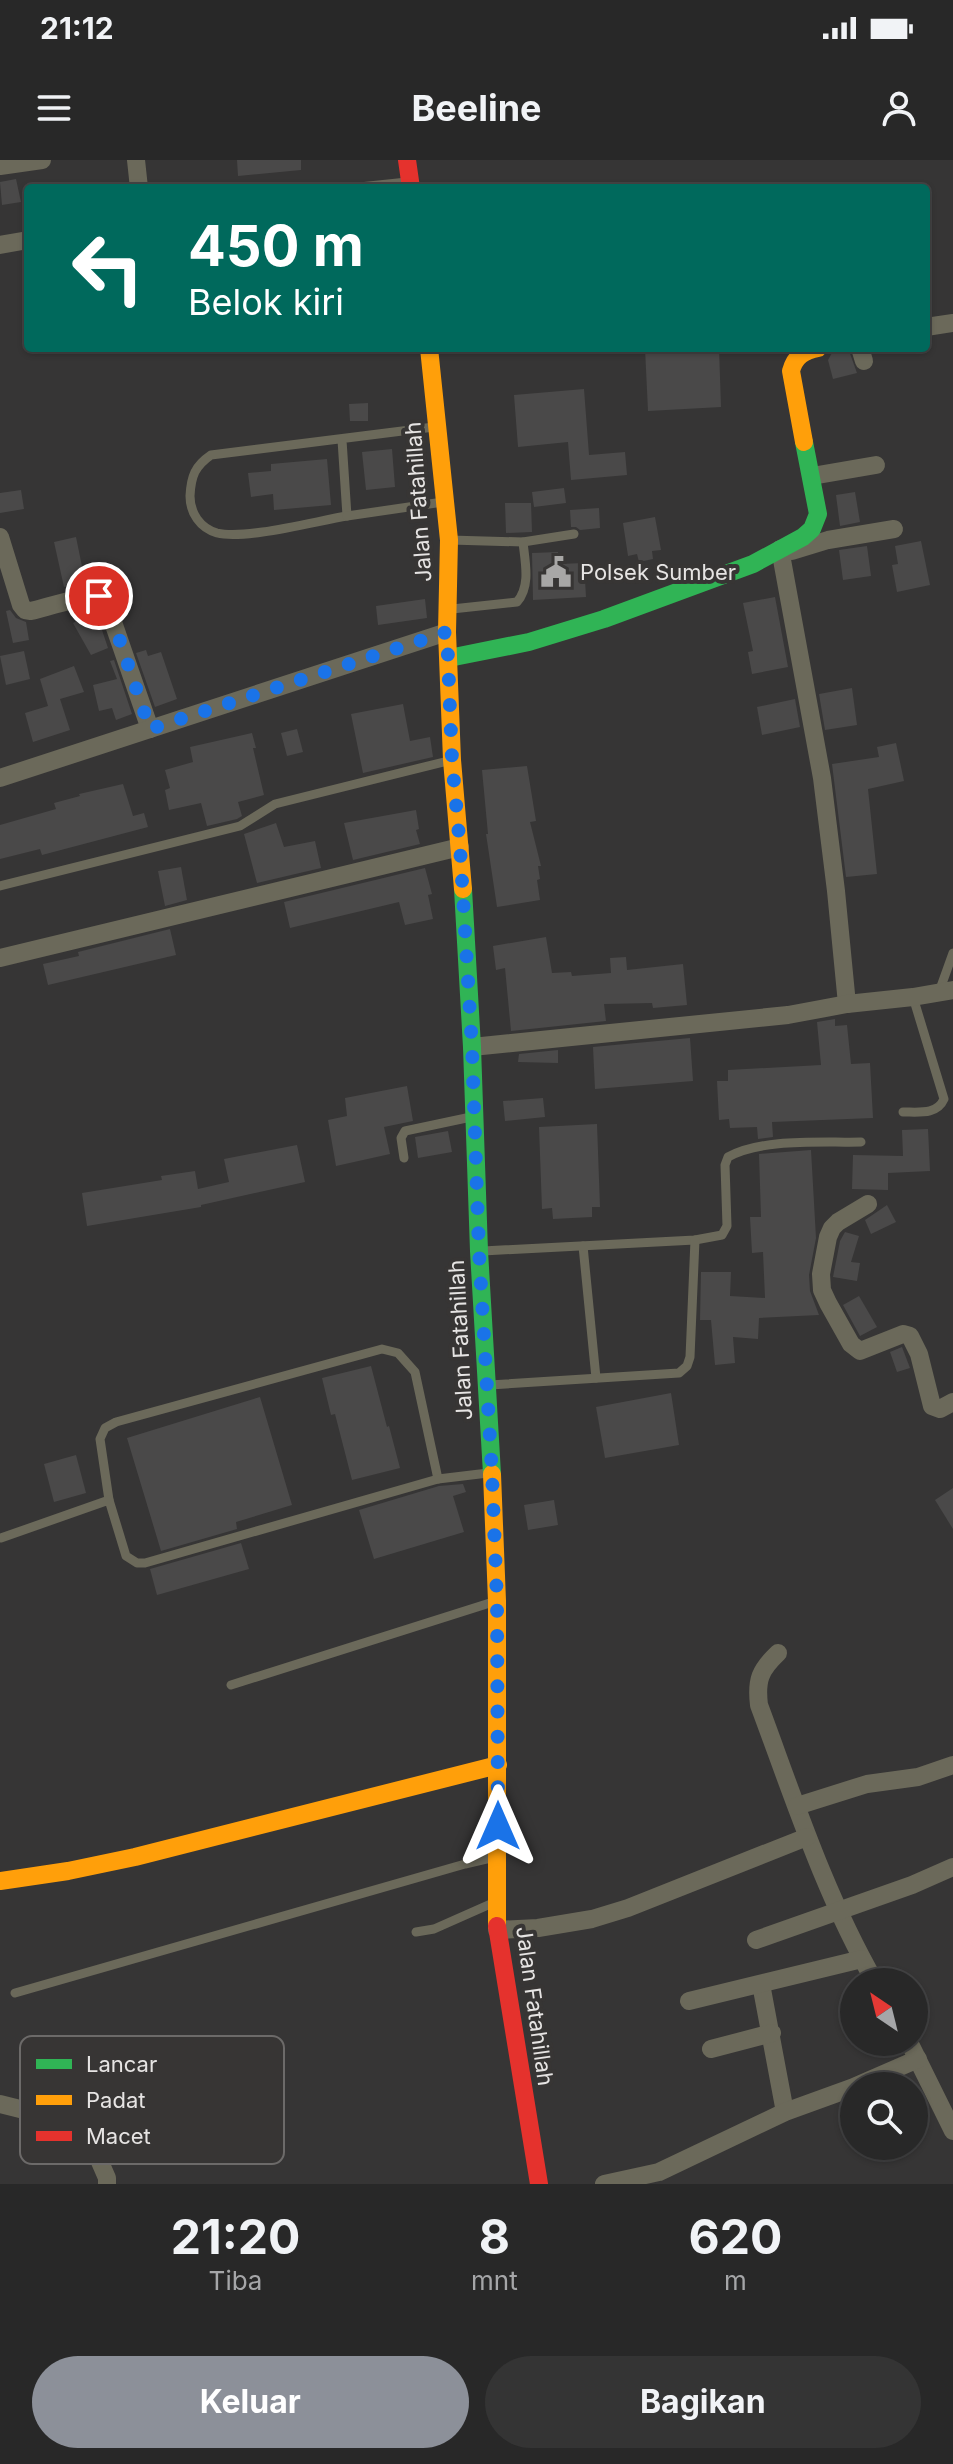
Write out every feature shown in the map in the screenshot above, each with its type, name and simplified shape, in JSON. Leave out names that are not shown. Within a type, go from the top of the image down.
[{"type":"street","points":[[0,166],[42,160]]},
{"type":"street","points":[[136,160],[139,184]]},
{"type":"street","points":[[407,160],[410,184]]},
{"type":"street","points":[[0,245],[24,241]]},
{"type":"street","points":[[930,326],[953,323]]},
{"type":"street","name":"Jalan Fatahillah","points":[[430,352],[449,540],[447,632],[452,760],[472,1047],[479,1251],[492,1473],[497,1601],[497,1930],[539,2184]]},
{"type":"street","points":[[781,552],[812,529],[818,514],[791,371],[798,355],[807,352]]},
{"type":"street","points":[[812,476],[876,465]]},
{"type":"street","points":[[449,658],[529,642],[604,619],[781,552],[894,529]]},
{"type":"street","points":[[0,537],[25,610],[87,597],[105,599],[150,729]]},
{"type":"street","points":[[781,552],[822,778],[847,1004]]},
{"type":"street","points":[[0,778],[447,632]]},
{"type":"street","points":[[0,958],[460,847]]},
{"type":"street","points":[[472,1047],[788,1015],[946,991]]},
{"type":"street","points":[[868,1204],[838,1222],[828,1237],[821,1274],[825,1296],[851,1344],[860,1351],[903,1334],[910,1336],[919,1354],[932,1406],[940,1409],[953,1402]]},
{"type":"street","points":[[778,1653],[763,1667],[757,1687],[759,1705],[807,1837],[867,1968]]},
{"type":"street","points":[[0,1881],[57,1875],[150,1854],[498,1765]]},
{"type":"street","points":[[797,1806],[867,1784],[918,1777],[953,1765]]},
{"type":"street","points":[[497,1930],[538,1928],[592,1919],[628,1908],[807,1837]]},
{"type":"street","points":[[756,1940],[912,1885],[953,1867]]},
{"type":"street","points":[[689,2001],[862,1959]]},
{"type":"street","points":[[761,1984],[785,2112]]},
{"type":"street","points":[[711,2049],[772,2033]]},
{"type":"street","points":[[916,2056],[953,2131]]},
{"type":"street","points":[[888,2072],[918,2059]]},
{"type":"street","points":[[604,2184],[660,2178],[785,2112],[840,2092]]},
{"type":"street","points":[[0,2104],[20,2109]]},
{"type":"street","points":[[101,2164],[107,2184]]},
{"type":"lane","points":[[439,426],[211,455],[198,464],[190,480],[190,507],[202,526],[218,533],[250,533],[445,502]]},
{"type":"lane","points":[[342,440],[347,516]]},
{"type":"lane","points":[[449,540],[523,542],[574,534]]},
{"type":"lane","points":[[447,610],[517,602],[523,595],[526,582],[523,542]]},
{"type":"lane","points":[[0,886],[240,826],[275,804],[452,760]]},
{"type":"lane","points":[[946,991],[953,953]]},
{"type":"lane","points":[[903,1112],[932,1111],[944,1099],[913,997]]},
{"type":"lane","points":[[404,1158],[401,1138],[405,1131],[475,1117]]},
{"type":"lane","points":[[479,1251],[695,1240],[722,1235],[727,1226],[725,1165],[728,1157],[771,1144],[861,1142]]},
{"type":"lane","points":[[487,1385],[679,1373],[687,1366],[690,1357],[695,1240]]},
{"type":"lane","points":[[583,1246],[596,1378]]},
{"type":"lane","points":[[438,1479],[415,1372],[398,1353],[382,1349],[116,1422],[105,1428],[100,1439],[109,1500],[126,1556],[137,1563],[438,1479],[492,1473]]},
{"type":"lane","points":[[1,1538],[109,1500]]},
{"type":"lane","points":[[231,1685],[497,1601]]},
{"type":"lane","points":[[15,1993],[498,1856]]},
{"type":"lane","points":[[416,1932],[434,1929],[498,1900]]},
{"type":"building","points":[[237,160],[301,160],[301,170],[238,176]]},
{"type":"building","points":[[16,179],[21,202],[2,205],[0,182]]},
{"type":"building","points":[[645,352],[719,352],[721,407],[648,411]]},
{"type":"building","points":[[832,352],[849,352],[857,373],[833,379],[828,360]]},
{"type":"building","points":[[584,389],[589,455],[625,452],[627,475],[571,480],[568,442],[518,447],[514,395]]},
{"type":"building","points":[[368,403],[368,421],[350,421],[349,404]]},
{"type":"building","points":[[392,449],[395,487],[366,490],[362,452]]},
{"type":"building","points":[[327,459],[331,505],[274,510],[273,494],[251,497],[248,473],[271,471],[271,464]]},
{"type":"building","points":[[564,488],[566,503],[534,507],[532,492]]},
{"type":"building","points":[[21,490],[24,509],[0,513],[0,493]]},
{"type":"building","points":[[855,492],[860,522],[840,526],[836,495]]},
{"type":"building","points":[[505,503],[531,503],[532,532],[506,533]]},
{"type":"building","points":[[599,508],[600,528],[580,530],[571,527],[570,510]]},
{"type":"building","points":[[655,517],[661,550],[652,551],[653,559],[639,562],[637,554],[628,556],[623,523]]},
{"type":"building","points":[[76,537],[86,586],[69,588],[64,587],[54,542]]},
{"type":"building","points":[[921,541],[930,585],[897,592],[892,565],[898,564],[895,546]]},
{"type":"building","points":[[867,546],[871,576],[843,580],[839,550]]},
{"type":"building","points":[[558,552],[559,564],[584,563],[586,597],[533,600],[532,553]]},
{"type":"building","points":[[775,597],[788,667],[752,674],[748,652],[753,651],[743,603]]},
{"type":"building","points":[[425,599],[427,618],[378,625],[376,606]]},
{"type":"building","points":[[95,609],[108,648],[91,655],[73,623],[80,619],[77,611]]},
{"type":"building","points":[[10,610],[16,618],[26,622],[29,640],[13,643],[6,611]]},
{"type":"building","points":[[146,650],[148,656],[161,652],[177,699],[155,707],[136,653]]},
{"type":"building","points":[[24,651],[30,679],[6,685],[0,656]]},
{"type":"building","points":[[114,660],[132,714],[116,720],[112,708],[99,711],[93,685],[117,679],[110,661]]},
{"type":"building","points":[[74,666],[84,692],[60,699],[70,730],[33,742],[25,713],[48,706],[40,679]]},
{"type":"building","points":[[852,688],[857,725],[825,730],[819,694]]},
{"type":"building","points":[[795,699],[800,727],[762,735],[757,707]]},
{"type":"building","points":[[403,704],[410,741],[430,737],[433,757],[363,773],[351,714]]},
{"type":"building","points":[[297,729],[303,752],[287,756],[281,733]]},
{"type":"building","points":[[252,733],[264,795],[238,802],[242,816],[207,826],[201,803],[169,810],[165,790],[170,788],[165,770],[193,762],[190,747]]},
{"type":"building","points":[[896,743],[904,781],[868,789],[877,874],[846,877],[832,764],[879,757],[877,747]]},
{"type":"building","points":[[527,766],[536,821],[530,822],[541,866],[538,866],[540,879],[537,880],[540,900],[497,907],[486,834],[482,770]]},
{"type":"building","points":[[123,784],[133,816],[144,813],[148,827],[42,855],[40,849],[0,859],[0,825],[56,809],[54,803],[79,794]]},
{"type":"building","points":[[416,810],[420,844],[353,860],[344,823]]},
{"type":"building","points":[[276,823],[284,847],[315,841],[321,868],[257,883],[244,834]]},
{"type":"building","points":[[181,867],[187,900],[165,906],[158,871]]},
{"type":"building","points":[[425,868],[432,894],[428,895],[433,919],[405,925],[399,902],[290,928],[284,902]]},
{"type":"building","points":[[170,929],[176,955],[48,985],[43,964]]},
{"type":"building","points":[[546,937],[552,973],[571,972],[572,976],[611,973],[610,958],[626,957],[627,970],[683,964],[687,1005],[653,1008],[652,1003],[604,1004],[606,1021],[511,1031],[505,968],[496,970],[493,946]]},
{"type":"building","points":[[835,1019],[835,1026],[847,1025],[851,1064],[870,1063],[873,1118],[772,1122],[773,1137],[758,1139],[757,1127],[730,1128],[729,1119],[719,1120],[717,1081],[728,1081],[728,1070],[821,1065],[817,1022]]},
{"type":"building","points":[[690,1038],[693,1081],[595,1089],[593,1047]]},
{"type":"building","points":[[558,1050],[558,1063],[518,1062],[519,1054]]},
{"type":"building","points":[[407,1086],[413,1121],[384,1127],[390,1154],[336,1166],[328,1120],[347,1116],[345,1098]]},
{"type":"building","points":[[543,1098],[545,1117],[505,1121],[503,1101]]},
{"type":"building","points":[[597,1124],[600,1207],[592,1207],[592,1217],[553,1219],[552,1208],[542,1209],[539,1127]]},
{"type":"building","points":[[928,1129],[930,1171],[888,1173],[888,1190],[852,1189],[853,1155],[903,1156],[902,1130]]},
{"type":"building","points":[[448,1131],[452,1152],[418,1158],[415,1137]]},
{"type":"building","points":[[297,1145],[305,1182],[201,1207],[87,1226],[82,1193],[162,1180],[161,1176],[195,1171],[198,1189],[229,1182],[224,1159]]},
{"type":"building","points":[[811,1150],[816,1238],[809,1275],[810,1291],[819,1315],[759,1318],[758,1339],[733,1337],[735,1363],[715,1365],[711,1320],[700,1320],[701,1272],[731,1272],[730,1296],[765,1298],[763,1252],[752,1253],[750,1217],[761,1217],[759,1154]]},
{"type":"building","points":[[887,1205],[896,1222],[871,1234],[865,1220]]},
{"type":"building","points":[[845,1232],[859,1236],[851,1262],[860,1263],[857,1281],[833,1277],[840,1241]]},
{"type":"building","points":[[859,1296],[877,1327],[860,1336],[843,1305]]},
{"type":"building","points":[[902,1347],[910,1368],[897,1372],[890,1352]]},
{"type":"building","points":[[371,1366],[400,1468],[352,1480],[322,1378]]},
{"type":"building","points":[[671,1393],[679,1445],[605,1458],[596,1407]]},
{"type":"building","points":[[260,1397],[292,1505],[236,1522],[237,1529],[161,1551],[127,1438]]},
{"type":"building","points":[[76,1455],[86,1493],[54,1502],[44,1464]]},
{"type":"building","points":[[463,1484],[466,1492],[453,1496],[464,1532],[374,1559],[359,1510],[439,1486]]},
{"type":"building","points":[[953,1488],[953,1529],[935,1500]]},
{"type":"building","points":[[554,1500],[558,1525],[528,1530],[524,1505]]},
{"type":"building","points":[[241,1543],[249,1569],[157,1595],[150,1569]]},
{"type":"traffic: fast","points":[[449,658],[529,642],[604,619],[753,564],[803,537],[812,529],[818,514],[804,442]]},
{"type":"traffic: fast","points":[[463,889],[492,1474]]},
{"type":"traffic: slow","points":[[429,352],[449,540],[447,632],[452,760],[463,889]]},
{"type":"traffic: slow","points":[[804,442],[791,371],[795,362],[806,352]]},
{"type":"traffic: slow","points":[[492,1474],[497,1601],[497,1926]]},
{"type":"traffic: slow","points":[[0,1881],[135,1857],[498,1765]]},
{"type":"traffic: jam","points":[[407,160],[410,184]]},
{"type":"traffic: jam","points":[[497,1926],[539,2184]]},
{"type":"place","name":"Polsek Sumber","points":[[556,572]]},
{"type":"route","points":[[99,596],[107,603],[150,729],[447,632],[452,760],[472,1047],[479,1251],[492,1473],[497,1601],[498,1826]]}]
